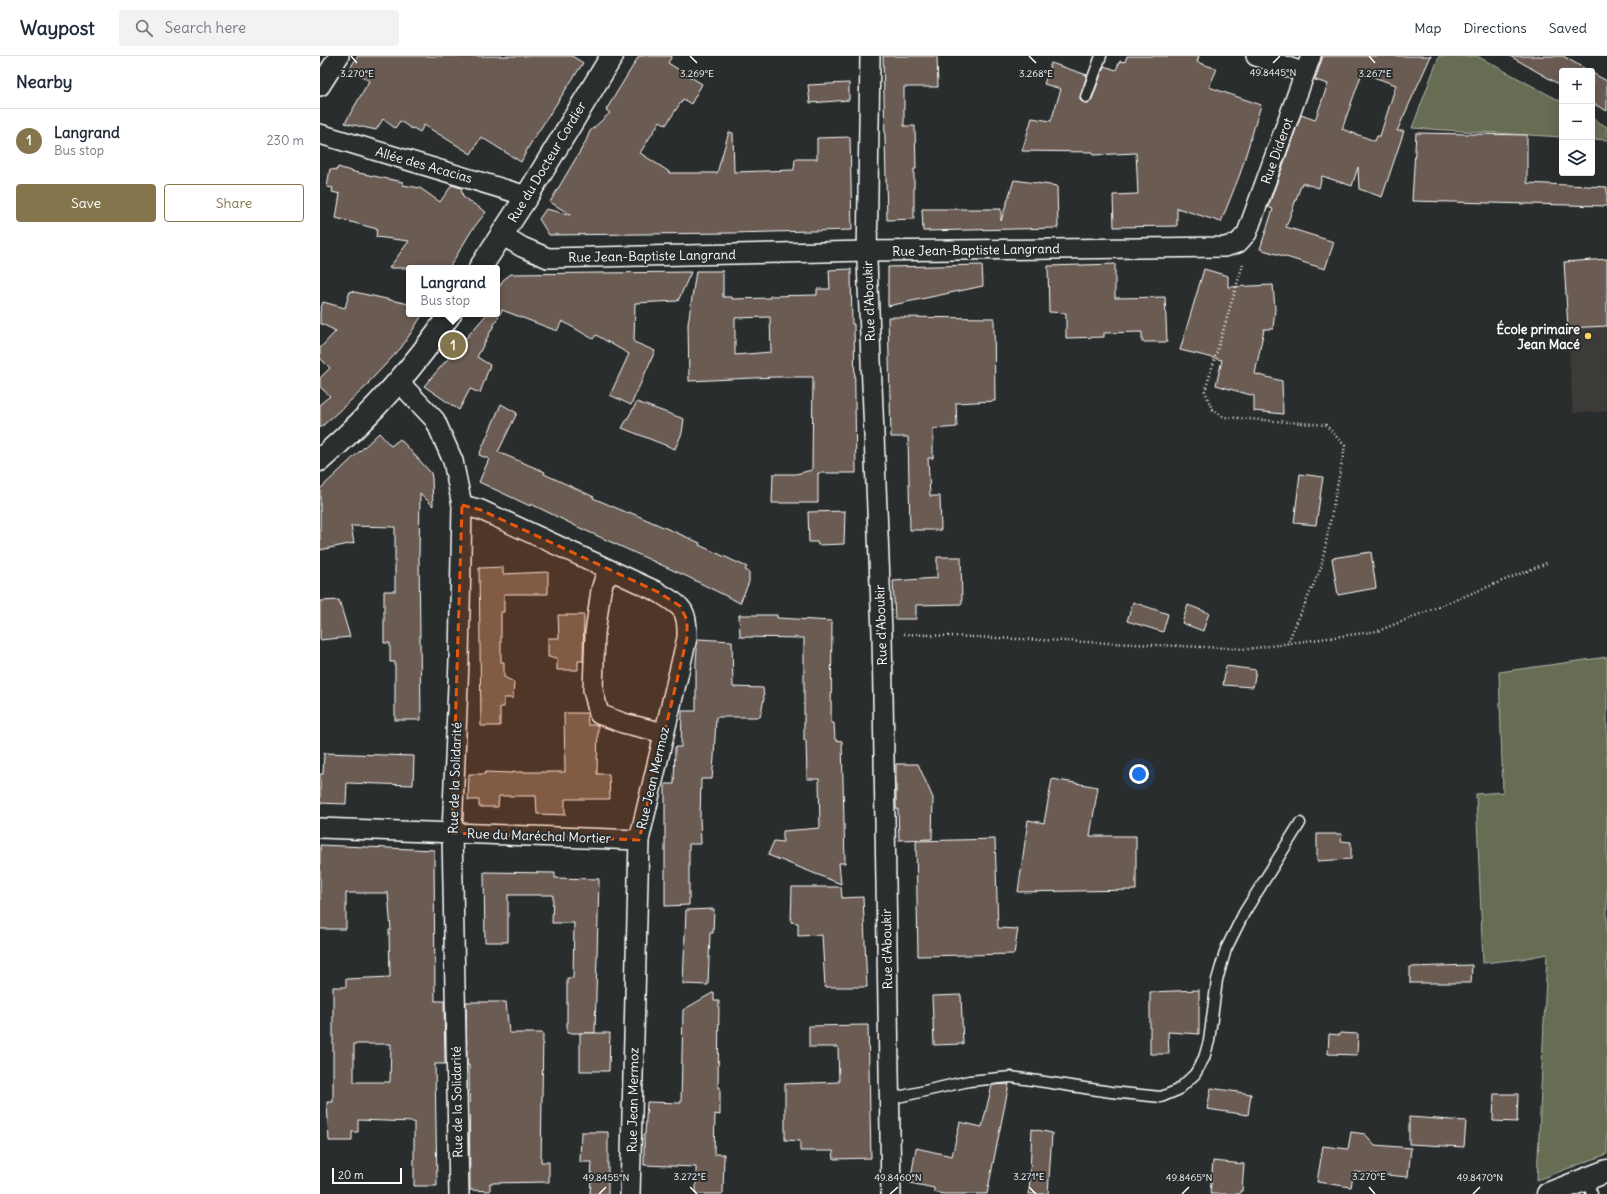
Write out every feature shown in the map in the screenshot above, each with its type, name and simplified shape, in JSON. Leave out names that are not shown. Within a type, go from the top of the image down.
[{"type":"street","points":[[320,86],[339,56]]},
{"type":"street","name":"Rue du Docteur Cordier","points":[[482,265],[527,196],[612,56]]},
{"type":"street","name":"Rue d'Aboukir","points":[[870,56],[867,251],[882,633],[891,1194]]},
{"type":"street","points":[[1256,56],[1308,64]]},
{"type":"street","name":"Rue Diderot","points":[[1238,243],[1247,233],[1308,64]]},
{"type":"street","name":"Allée des Acacias","points":[[320,134],[527,196]]},
{"type":"street","name":"Rue Jean-Baptiste Langrand","points":[[502,235],[522,247],[548,258],[867,251],[1224,247],[1238,243]]},
{"type":"street","points":[[320,460],[347,436],[398,382],[448,317]]},
{"type":"street","name":"Rue de la Solidarité","points":[[398,382],[435,420],[453,461],[462,505],[459,660],[452,833],[459,1194]]},
{"type":"street","name":"Rue Jean Mermoz","points":[[462,505],[481,510],[658,592],[680,606],[687,620],[687,638],[639,840],[630,1194]]},
{"type":"street","points":[[613,572],[604,580],[600,590],[595,633],[593,690],[599,714],[664,733]]},
{"type":"street","name":"Rue du Maréchal Mortier","points":[[320,828],[639,840]]},
{"type":"street","points":[[1548,1194],[1589,1186],[1607,1171]]},
{"type":"lane","points":[[1086,97],[1100,56]]},
{"type":"lane","points":[[889,1099],[969,1081],[1011,1077],[1111,1092],[1161,1097],[1178,1090],[1195,1074],[1204,1058],[1209,1041],[1217,980],[1226,949],[1244,913],[1300,823]]},
{"type":"path","points":[[1238,243],[1245,258],[1205,391],[1212,409],[1224,417],[1326,425],[1345,446],[1321,568],[1287,644]]},
{"type":"path","points":[[882,633],[1248,649],[1378,631],[1546,563]]},
{"type":"highlighted area","points":[[462,505],[481,510],[658,592],[680,606],[687,620],[687,638],[639,840],[452,833]]},
{"type":"shaded area","name":"École primaire Jean Macé","points":[[1607,259],[1607,411],[1573,413],[1564,262]]},
{"type":"green space","points":[[1439,56],[1477,56],[1559,100],[1559,137],[1412,128]]},
{"type":"green space","points":[[1595,120],[1607,127],[1607,140],[1595,139]]},
{"type":"green space","points":[[1607,657],[1607,1154],[1537,1180],[1547,954],[1521,959],[1483,963],[1476,794],[1503,792],[1499,672]]},
{"type":"building","points":[[358,56],[572,56],[583,63],[529,146],[521,162],[481,137],[471,154],[424,125],[420,132],[413,128],[412,129],[400,121],[395,128],[383,119],[376,130],[345,123],[369,81],[350,68]]},
{"type":"building","points":[[639,56],[672,56],[668,63],[702,84],[691,104],[683,99],[666,125],[660,121],[640,153],[669,173],[717,173],[729,132],[733,133],[734,172],[794,170],[795,159],[817,159],[817,138],[850,137],[852,230],[549,235],[539,219],[546,209],[571,215],[550,202],[585,143],[590,131],[610,113],[606,110]]},
{"type":"building","points":[[883,56],[937,56],[938,87],[904,87],[904,126],[915,126],[916,169],[914,169],[914,219],[887,220]]},
{"type":"building","points":[[1127,56],[1199,56],[1197,62],[1217,69],[1209,87],[1261,105],[1240,174],[1221,222],[1177,208],[1177,226],[1114,227],[1113,195],[1138,194],[1136,153],[1093,155],[1093,152],[1022,151],[1032,118],[1051,121],[1061,89],[1044,84],[1051,63],[1087,75],[1080,98],[1081,101],[1087,103],[1092,99],[1104,66],[1116,70],[1120,61],[1125,62]]},
{"type":"building","points":[[1323,56],[1431,56],[1397,131],[1404,131],[1382,197],[1359,189],[1358,167],[1352,186],[1322,176],[1319,188],[1302,183],[1286,227],[1334,242],[1325,269],[1260,249],[1273,209],[1268,207],[1301,115],[1315,120],[1328,84],[1315,80]],"holes":[[[1362,73],[1396,85],[1380,136],[1377,136],[1375,141],[1342,129]]]},
{"type":"building","points":[[1510,56],[1563,56],[1584,68],[1559,68],[1559,84]]},
{"type":"building","points":[[1595,75],[1607,81],[1607,111],[1595,105]]},
{"type":"building","points":[[849,83],[849,100],[810,103],[808,85]]},
{"type":"building","points":[[1416,133],[1527,135],[1527,183],[1607,187],[1607,206],[1412,201]]},
{"type":"building","points":[[338,167],[354,172],[403,182],[403,185],[420,188],[440,202],[452,185],[461,188],[463,197],[486,212],[472,230],[451,265],[406,265],[406,268],[389,268],[409,241],[376,237],[377,229],[336,218],[340,194],[332,192],[333,188],[327,187],[330,169],[337,170]]},
{"type":"building","points":[[1014,180],[1057,186],[1058,228],[923,231],[922,209],[1001,209],[1001,221]]},
{"type":"building","points":[[1607,259],[1607,326],[1568,328],[1564,262]]},
{"type":"building","points":[[1115,264],[1115,298],[1165,297],[1167,342],[1142,342],[1142,332],[1104,333],[1104,337],[1066,338],[1066,313],[1049,312],[1048,266]]},
{"type":"building","points":[[982,265],[983,286],[888,306],[888,267]]},
{"type":"building","points":[[851,269],[852,324],[854,324],[856,473],[818,473],[818,503],[772,503],[773,474],[796,474],[812,470],[813,377],[775,377],[689,381],[688,324],[696,271],[723,271],[723,297],[732,297],[732,299],[770,298],[770,296],[817,295],[817,289],[830,289],[829,270]],"holes":[[[770,317],[771,352],[735,355],[735,318]]]},
{"type":"building","points":[[1204,269],[1228,276],[1228,287],[1273,285],[1275,309],[1273,329],[1264,329],[1255,374],[1282,381],[1283,414],[1254,411],[1254,396],[1216,385],[1222,360],[1180,350]]},
{"type":"building","points":[[691,272],[678,301],[635,303],[634,342],[655,351],[631,405],[610,395],[629,354],[596,335],[593,339],[562,321],[557,331],[502,310],[500,314],[500,286],[503,280],[511,274]]},
{"type":"building","points":[[350,291],[406,303],[406,317],[421,317],[401,348],[368,383],[369,384],[320,428],[320,404],[330,396],[320,387],[320,378],[330,368],[320,358],[320,348],[336,331],[320,323],[320,312],[323,302],[345,308]]},
{"type":"building","points":[[484,317],[498,317],[477,357],[490,365],[480,393],[470,389],[459,410],[424,386]]},
{"type":"building","points":[[888,317],[994,318],[995,401],[956,403],[957,427],[933,429],[933,458],[928,458],[930,496],[940,496],[941,530],[910,530],[908,437],[891,437]]},
{"type":"building","points":[[637,402],[684,419],[682,433],[675,449],[622,428]]},
{"type":"building","points":[[501,404],[517,413],[498,452],[545,472],[544,474],[594,497],[593,498],[700,543],[699,545],[747,567],[745,570],[749,572],[749,582],[740,603],[688,577],[531,504],[530,506],[479,482],[489,459],[479,455]]},
{"type":"building","points":[[379,433],[391,446],[400,439],[431,473],[432,478],[433,506],[420,493],[419,556],[421,720],[395,720],[395,662],[390,662],[390,643],[384,643],[384,591],[395,591],[395,527],[351,526],[354,543],[320,550],[320,489]]},
{"type":"building","points":[[1300,474],[1323,477],[1316,525],[1294,523]]},
{"type":"building","points":[[845,511],[844,544],[818,545],[817,542],[809,542],[808,512]]},
{"type":"building","points":[[1371,552],[1376,588],[1338,595],[1332,558]]},
{"type":"building","points":[[937,557],[961,557],[962,604],[916,605],[916,619],[895,619],[893,581],[937,578]]},
{"type":"building","points":[[503,567],[503,574],[548,572],[548,594],[504,594],[504,612],[501,612],[501,662],[504,662],[504,677],[514,682],[513,698],[504,698],[504,707],[500,707],[500,726],[481,726],[479,568]]},
{"type":"building","points":[[339,600],[350,637],[320,640],[320,601]]},
{"type":"building","points":[[1133,602],[1168,614],[1163,632],[1127,621]]},
{"type":"building","points":[[1188,605],[1209,613],[1203,631],[1182,623]]},
{"type":"building","points":[[558,615],[584,615],[583,661],[578,661],[578,670],[557,670],[557,658],[548,657],[548,638],[559,638]]},
{"type":"building","points":[[739,615],[777,615],[777,618],[832,621],[831,723],[834,723],[835,740],[842,741],[845,863],[839,863],[841,884],[768,855],[774,841],[783,842],[783,831],[820,828],[819,779],[807,779],[806,740],[804,740],[804,638],[740,637]]},
{"type":"building","points":[[698,639],[732,641],[733,687],[763,688],[764,699],[760,717],[716,717],[712,779],[701,779],[701,844],[689,844],[689,905],[665,906],[665,784],[674,784],[675,747],[681,747],[682,711],[696,711],[696,661]]},
{"type":"building","points":[[1226,666],[1256,670],[1253,687],[1223,685]]},
{"type":"building","points":[[564,713],[587,713],[588,725],[598,725],[597,774],[609,774],[610,799],[565,799],[565,815],[537,814],[536,796],[499,796],[498,807],[479,807],[479,800],[468,800],[469,774],[485,774],[485,772],[565,772]]},
{"type":"building","points":[[324,753],[414,756],[413,785],[347,783],[346,804],[320,803],[320,774],[323,774]]},
{"type":"building","points":[[896,764],[918,764],[933,798],[932,839],[899,840],[898,809],[896,809]]},
{"type":"building","points":[[1052,779],[1098,787],[1090,836],[1136,836],[1136,890],[1018,892],[1028,820],[1044,823]]},
{"type":"building","points":[[1317,834],[1342,834],[1341,841],[1351,842],[1351,859],[1317,861]]},
{"type":"building","points":[[995,839],[998,928],[1018,929],[1014,954],[918,956],[916,841]]},
{"type":"building","points":[[320,845],[434,850],[435,1001],[444,1001],[445,1064],[435,1064],[437,1186],[414,1186],[414,1122],[358,1120],[358,1132],[352,1132],[352,1141],[329,1141],[327,1102],[333,1102],[333,987],[346,987],[346,979],[390,977],[389,930],[391,930],[388,893],[346,893],[346,929],[320,929]],"holes":[[[354,1044],[391,1044],[390,1082],[354,1082]]]},
{"type":"building","points":[[484,872],[555,873],[555,878],[599,879],[595,1033],[567,1033],[567,978],[573,978],[574,923],[552,923],[553,895],[508,895],[508,942],[485,942]]},
{"type":"building","points":[[792,887],[841,887],[842,898],[863,897],[867,987],[825,987],[822,935],[798,936],[798,923],[791,922]]},
{"type":"building","points":[[714,909],[713,933],[710,933],[708,985],[683,984],[686,910]]},
{"type":"building","points":[[1472,965],[1471,983],[1410,983],[1410,967]]},
{"type":"building","points":[[1199,990],[1199,1034],[1168,1032],[1169,1054],[1150,1054],[1150,992]]},
{"type":"building","points":[[714,992],[714,1001],[719,1001],[718,1087],[720,1087],[720,1115],[715,1114],[714,1154],[724,1154],[723,1194],[696,1194],[696,1167],[644,1165],[644,1134],[647,1102],[681,1103],[683,1010]]},
{"type":"building","points":[[961,995],[963,1044],[934,1045],[932,996]]},
{"type":"building","points":[[466,1002],[506,1002],[509,1033],[543,1033],[541,1162],[549,1162],[549,1182],[490,1183],[490,1191],[470,1190],[469,1065],[467,1065]]},
{"type":"building","points":[[868,1025],[871,1158],[834,1159],[833,1151],[800,1151],[800,1141],[785,1140],[785,1084],[839,1082],[838,1047],[809,1047],[809,1026]]},
{"type":"building","points":[[580,1033],[610,1033],[609,1071],[580,1071]]},
{"type":"building","points":[[1340,1033],[1358,1034],[1357,1055],[1328,1054],[1329,1034],[1340,1035]]},
{"type":"building","points":[[1009,1084],[987,1194],[943,1194],[934,1192],[934,1188],[910,1183],[916,1148],[952,1156],[960,1122],[982,1127],[992,1085]]},
{"type":"building","points":[[1211,1088],[1251,1094],[1248,1115],[1207,1109]]},
{"type":"building","points":[[1494,1094],[1518,1094],[1517,1122],[1493,1121]]},
{"type":"building","points":[[1409,1117],[1466,1121],[1464,1147],[1409,1144]]},
{"type":"building","points":[[1032,1129],[1052,1133],[1048,1194],[1029,1194]]},
{"type":"building","points":[[581,1132],[608,1132],[608,1194],[590,1194],[592,1162],[580,1162]]},
{"type":"building","points":[[1351,1132],[1365,1134],[1375,1145],[1411,1148],[1408,1177],[1354,1172],[1351,1187],[1317,1182],[1323,1146],[1348,1149]]},
{"type":"building","points":[[1213,1161],[1244,1164],[1242,1191],[1240,1191],[1240,1194],[1210,1194]]},
{"type":"place","name":"École primaire Jean Macé","points":[[1588,336]]},
{"type":"place","name":"Langrand","points":[[453,345]]}]
